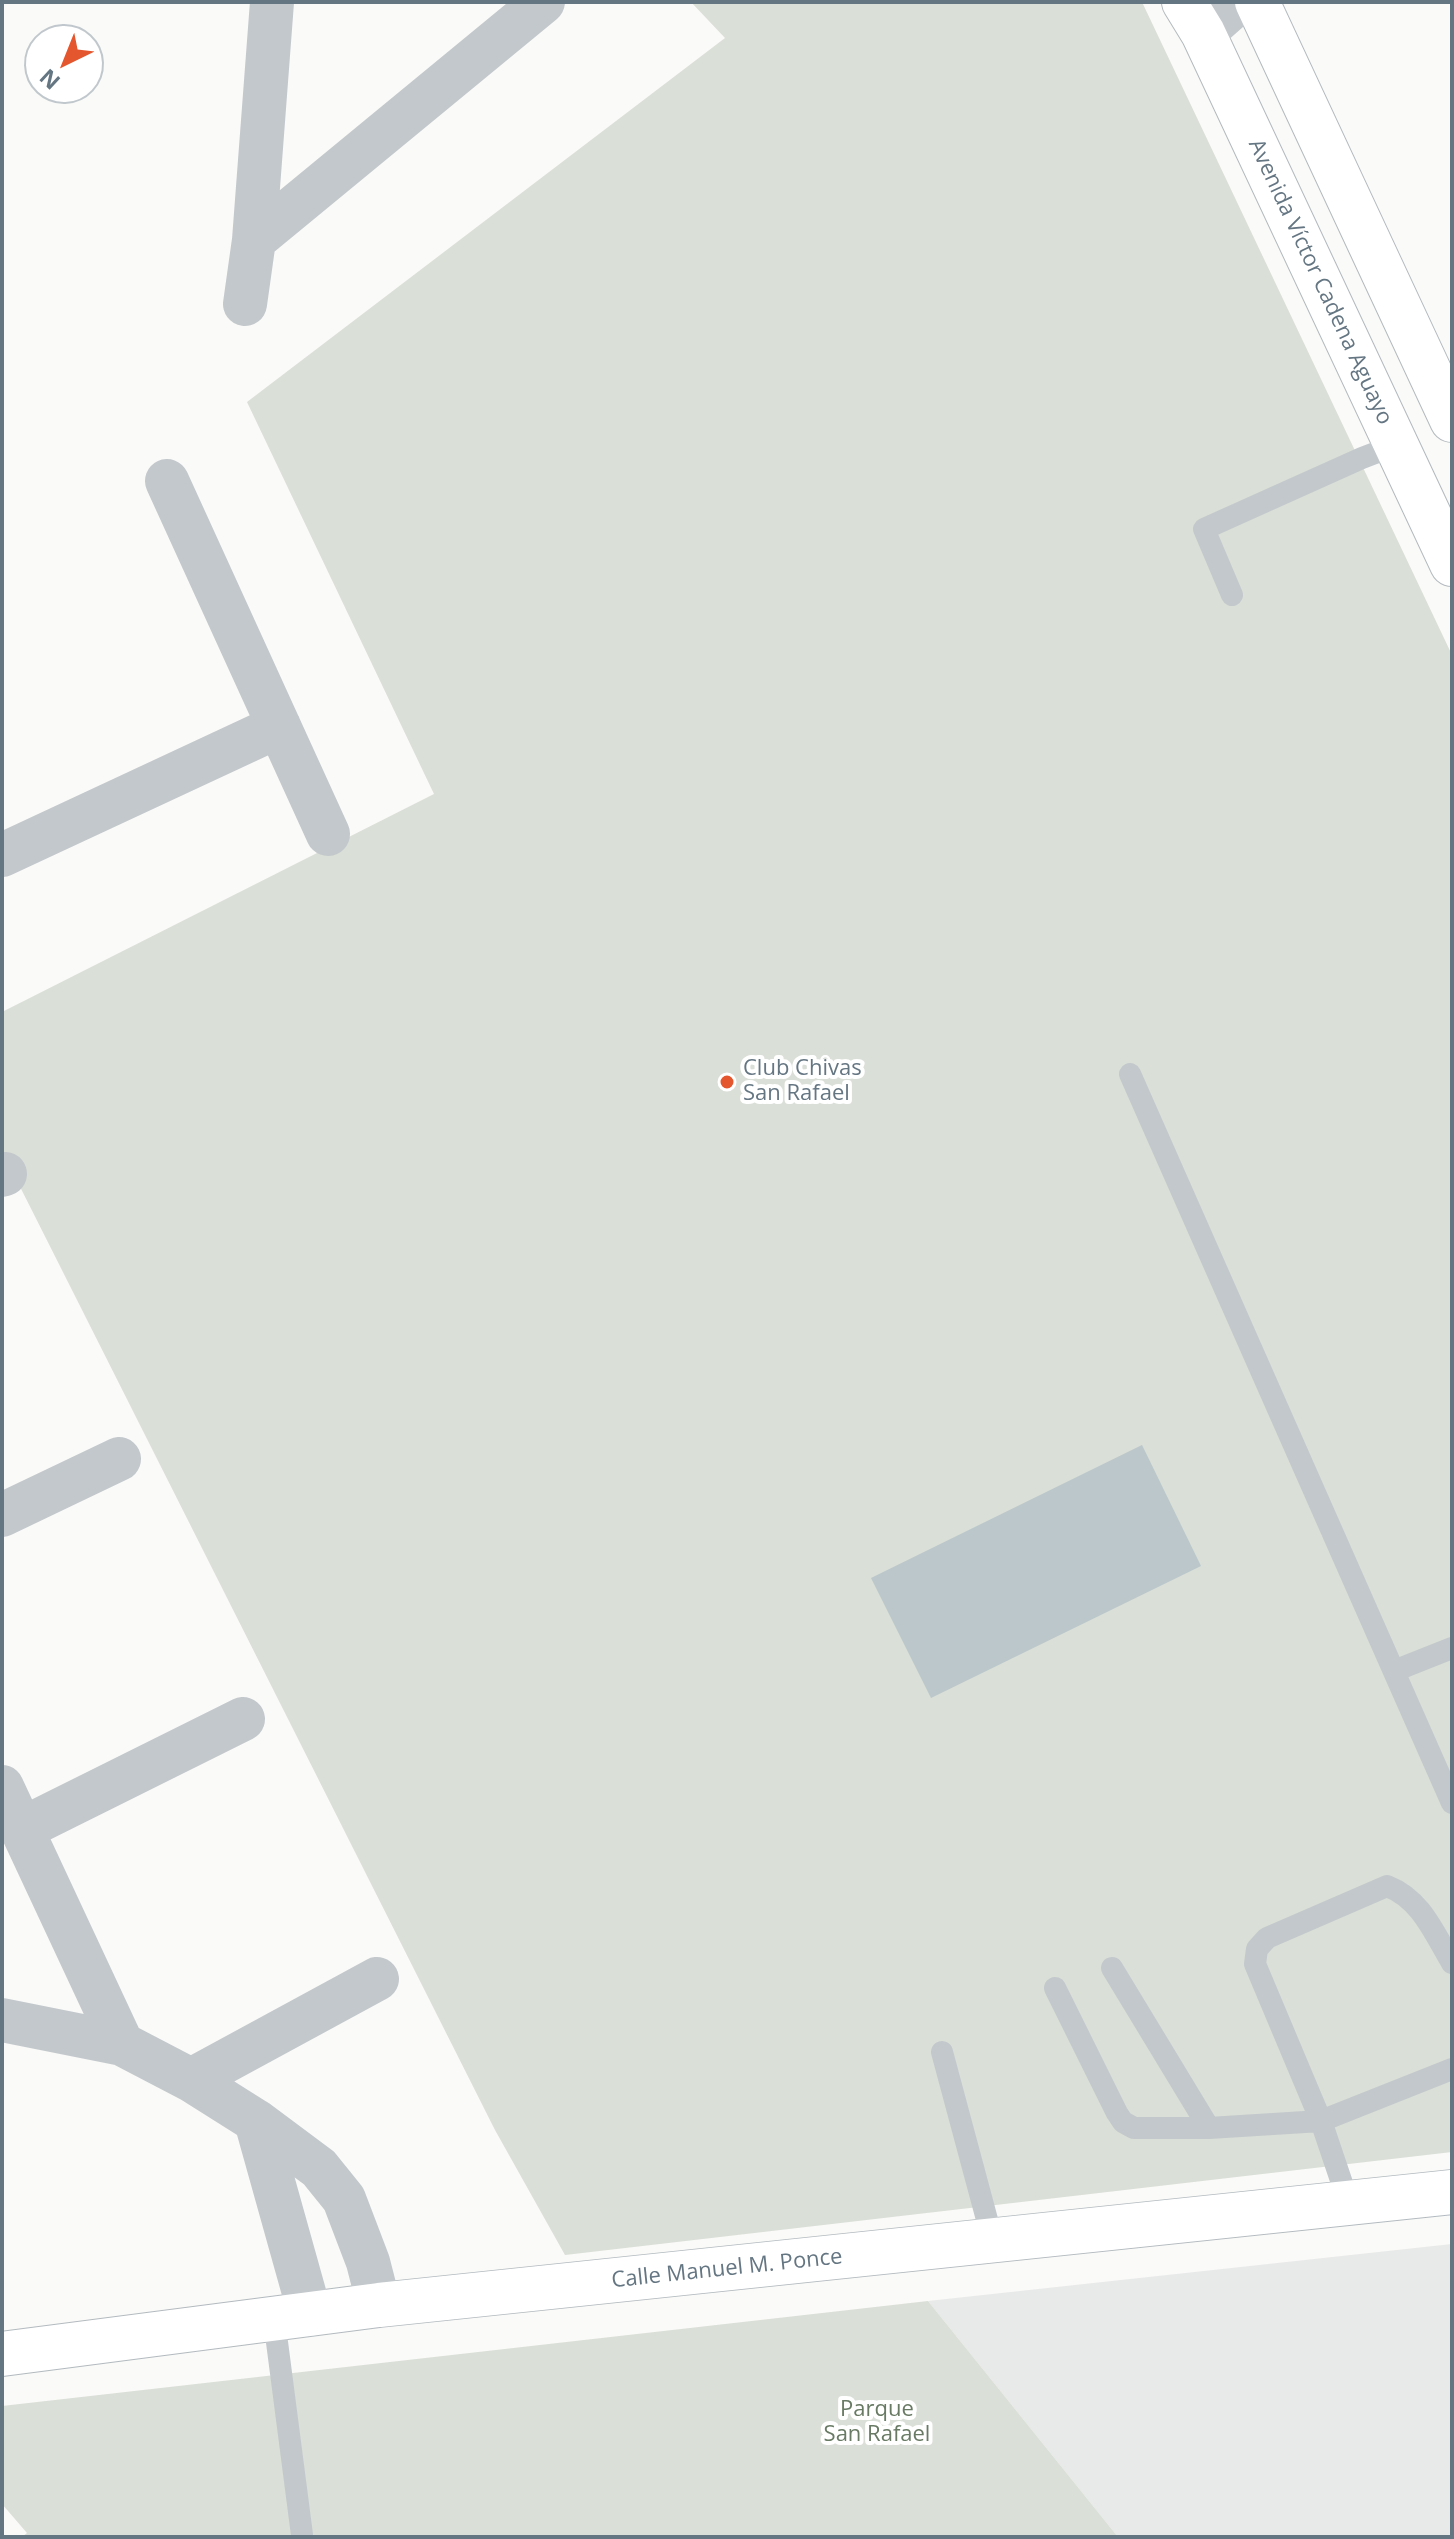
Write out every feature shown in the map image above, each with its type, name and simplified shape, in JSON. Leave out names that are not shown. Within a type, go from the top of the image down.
[{"type":"street","points":[[245,304],[254,240],[272,2]]},
{"type":"street","points":[[254,240],[543,2]]},
{"type":"street","points":[[1193,18],[1238,2]]},
{"type":"street","points":[[1257,2],[1452,420]]},
{"type":"street","name":"Avenida Víctor Cadena Aguayo","points":[[1193,18],[1452,564]]},
{"type":"street","points":[[167,481],[328,834]]},
{"type":"street","points":[[2,855],[279,726]]},
{"type":"street","points":[[2,1515],[119,1459]]},
{"type":"street","points":[[22,1829],[243,1719]]},
{"type":"street","points":[[2,1787],[122,2044]]},
{"type":"street","points":[[191,2080],[377,1979]]},
{"type":"street","points":[[2,2020],[122,2044],[191,2080],[256,2121],[319,2168],[344,2199],[368,2262],[379,2305]]},
{"type":"street","points":[[256,2121],[292,2316]]},
{"type":"street","name":"Calle Manuel M. Ponce","points":[[2,2354],[379,2305],[1452,2192]]},
{"type":"lane","points":[[1232,595],[1204,529],[1396,445]]},
{"type":"lane","points":[[1130,1074],[1452,1803]]},
{"type":"lane","points":[[1394,1671],[1452,1648]]},
{"type":"lane","points":[[1349,2204],[1321,2121],[1255,1964],[1257,1949],[1267,1938],[1387,1886],[1402,1891],[1415,1901],[1452,1963]]},
{"type":"lane","points":[[1112,1968],[1209,2128]]},
{"type":"lane","points":[[1055,1988],[1123,2122],[1134,2128],[1209,2128],[1321,2121],[1452,2069]]},
{"type":"lane","points":[[942,2052],[993,2242]]},
{"type":"lane","points":[[292,2316],[302,2535]]},
{"type":"shaded area","points":[[1142,1445],[1201,1566],[931,1698],[871,1578]]},
{"type":"shaded area","points":[[1452,2244],[1452,2537],[1118,2537],[928,2301]]},
{"type":"green space","name":"Club Chivas San Rafael","points":[[691,2],[1142,2],[1452,655],[1452,2152],[565,2255],[495,2130],[2,1151],[2,1012],[434,794],[247,402],[725,38]]},
{"type":"green space","name":"Parque San Rafael","points":[[928,2301],[1118,2537],[22,2537],[27,2533],[2,2504],[2,2406]]},
{"type":"place","name":"Club Chivas San Rafael","points":[[727,1082]]}]
